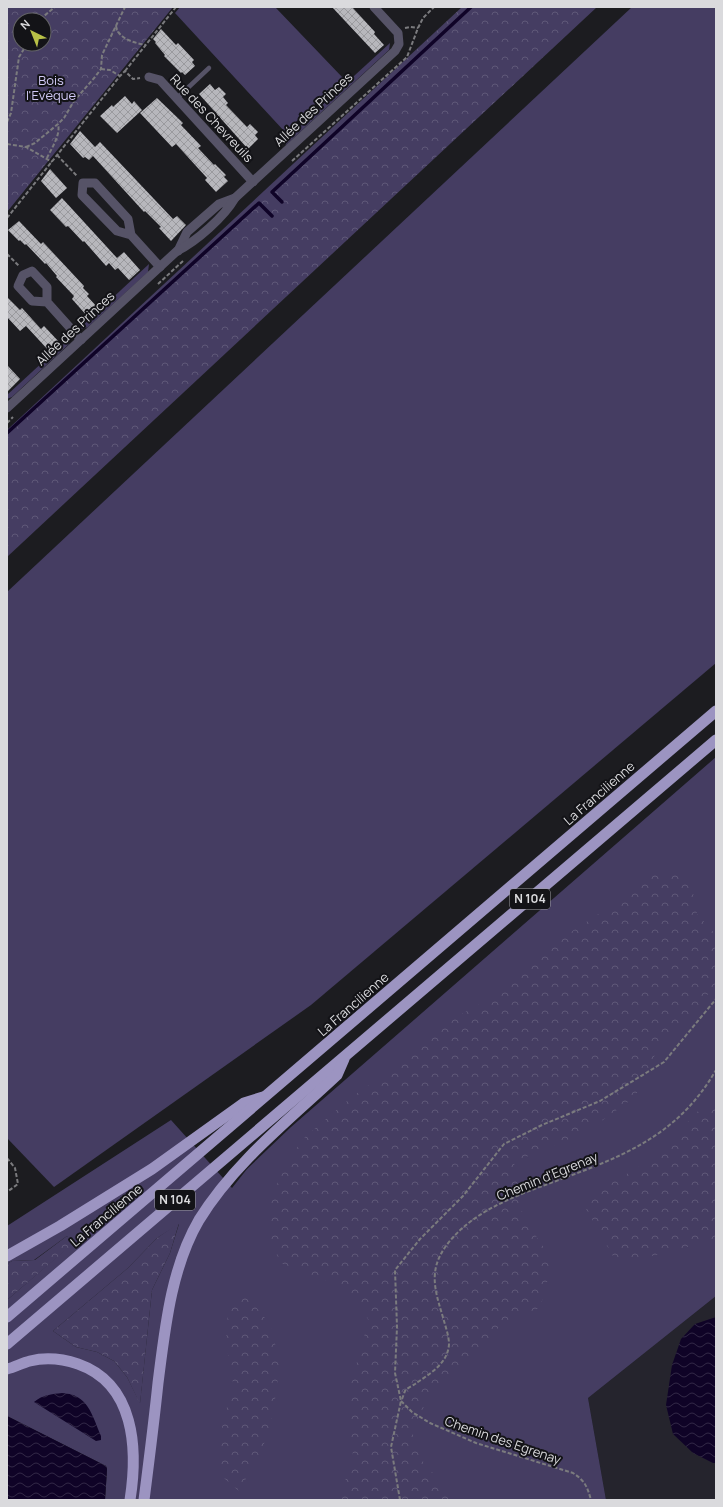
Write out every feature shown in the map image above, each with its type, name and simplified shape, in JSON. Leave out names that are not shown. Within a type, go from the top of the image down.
[{"type":"highway","name":"La Francilienne","points":[[7,1317],[268,1096],[716,711]]},
{"type":"highway","name":"N 104","points":[[7,1344],[716,740]]},
{"type":"highway","points":[[144,1500],[165,1328],[180,1260],[199,1220],[224,1185],[251,1155],[337,1075],[344,1057]]},
{"type":"highway","points":[[7,1256],[60,1226],[152,1169],[244,1103],[268,1096]]},
{"type":"highway","points":[[7,1369],[31,1361],[53,1359],[71,1362],[91,1368],[104,1379],[117,1393],[125,1409],[130,1426],[133,1456],[130,1500]]},
{"type":"street","points":[[374,7],[400,31]]},
{"type":"street","name":"Allée des Princes","points":[[7,408],[177,251],[187,232],[219,204],[235,198],[396,51],[399,44],[400,31]]},
{"type":"street","name":"Rue des Chevreuils","points":[[149,77],[160,80],[253,182]]},
{"type":"street","points":[[131,235],[117,232],[82,195],[83,183],[95,183],[128,219],[131,235],[160,267]]},
{"type":"street","points":[[47,302],[32,301],[18,286],[23,275],[32,271],[47,287],[47,302],[81,340]]},
{"type":"lane","points":[[177,98],[209,68]]},
{"type":"path","points":[[26,147],[35,144],[58,124],[101,69],[102,55],[125,7]]},
{"type":"path","points":[[7,218],[176,7]]},
{"type":"path","points":[[116,26],[117,31],[123,37],[146,45]]},
{"type":"path","points":[[400,31],[410,27],[418,28]]},
{"type":"path","points":[[7,122],[11,113],[19,57],[22,52]]},
{"type":"path","points":[[101,69],[110,70],[120,76]]},
{"type":"path","points":[[125,71],[133,79],[149,77]]},
{"type":"path","points":[[46,158],[55,141],[59,128],[58,124]]},
{"type":"path","points":[[7,144],[26,147],[52,162]]},
{"type":"path","points":[[57,155],[83,183]]},
{"type":"path","points":[[7,254],[19,267],[23,275]]},
{"type":"path","points":[[400,1500],[391,1447],[402,1400],[395,1373],[397,1327],[395,1270],[420,1239],[463,1196],[504,1144],[542,1125],[600,1102],[664,1062],[716,999]]},
{"type":"path","name":"Chemin d'Egrenay","points":[[402,1400],[406,1390],[436,1370],[445,1358],[449,1344],[447,1330],[436,1293],[434,1276],[438,1260],[446,1246],[458,1233],[471,1222],[508,1199],[638,1148],[655,1137],[682,1115],[705,1089],[716,1070]]},
{"type":"path","points":[[7,1158],[15,1168],[18,1184],[7,1192]]},
{"type":"path","name":"Chemin des Egrenay","points":[[402,1400],[412,1412],[430,1423],[476,1443],[573,1473],[582,1479],[586,1485],[591,1500]]},
{"type":"shaded area","points":[[716,1296],[716,1500],[606,1500],[588,1398]]},
{"type":"green space","name":"Bois l'Evéque","points":[[7,7],[173,7],[7,212]]},
{"type":"green space","points":[[180,7],[277,7],[276,8],[343,78],[285,132],[175,13]]},
{"type":"green space","points":[[462,7],[597,7],[7,557],[7,430]]},
{"type":"green space","points":[[632,7],[716,7],[716,663],[311,1005],[54,1187],[7,1138],[7,592]]},
{"type":"green space","points":[[390,43],[389,50],[286,145],[283,141]]},
{"type":"green space","points":[[149,264],[148,272],[88,327],[79,329]]},
{"type":"green space","points":[[70,337],[69,344],[12,397],[7,399],[7,395]]},
{"type":"green space","points":[[716,757],[716,1296],[588,1398],[606,1500],[105,1500],[106,1466],[7,1416],[7,1300],[72,1244],[67,1236],[34,1260],[12,1261],[7,1264],[7,1226],[171,1120],[232,1188],[247,1169],[291,1127]],"holes":[[[179,1224],[170,1253],[152,1290],[140,1403],[127,1377],[114,1361],[97,1352],[76,1347],[53,1331],[128,1268],[157,1238]]]},
{"type":"green space","points":[[655,871],[689,871],[697,914],[716,935],[716,983],[703,1001],[661,1042],[635,1097],[586,1132],[514,1162],[523,1217],[553,1261],[540,1308],[502,1322],[484,1351],[433,1388],[412,1431],[420,1458],[451,1494],[462,1500],[339,1500],[353,1456],[349,1420],[349,1384],[361,1351],[368,1319],[355,1300],[338,1285],[280,1263],[270,1236],[270,1202],[285,1164],[305,1137],[353,1096],[385,1074],[440,1026],[487,1000],[560,939],[597,915]]},
{"type":"green space","points":[[716,1102],[716,1244],[703,1243],[648,1257],[614,1258],[585,1207],[606,1183],[618,1179],[652,1159],[703,1106]]},
{"type":"green space","points":[[179,1223],[170,1253],[152,1290],[140,1404],[127,1377],[114,1361],[97,1352],[76,1347],[53,1331],[128,1268],[157,1238]]},
{"type":"green space","points":[[67,1236],[73,1244],[7,1300],[7,1264],[12,1261],[35,1260]]},
{"type":"green space","points":[[246,1295],[270,1324],[280,1363],[274,1407],[269,1430],[261,1452],[239,1491],[219,1474],[222,1427],[233,1383],[226,1343],[228,1308]]},
{"type":"water","points":[[716,1317],[716,1463],[713,1463],[693,1453],[673,1434],[666,1405],[672,1365],[681,1339],[695,1324]]},
{"type":"water","points":[[62,1393],[71,1394],[78,1397],[88,1407],[92,1413],[101,1436],[101,1440],[96,1441],[34,1402],[44,1396]]},
{"type":"water","points":[[7,1416],[106,1466],[105,1500],[7,1500]]},
{"type":"building","points":[[332,7],[352,7],[375,32],[374,34],[384,45],[375,53]]},
{"type":"building","points":[[161,29],[176,45],[178,43],[194,60],[192,62],[195,66],[185,75],[182,72],[181,73],[164,56],[165,55],[155,43],[156,42],[153,39]]},
{"type":"building","points":[[210,84],[215,90],[219,87],[226,94],[223,97],[228,103],[226,105],[247,127],[250,124],[258,132],[255,135],[258,139],[248,149],[199,94]]},
{"type":"building","points":[[125,96],[132,104],[134,101],[142,110],[117,133],[100,116]]},
{"type":"building","points":[[157,98],[183,123],[181,125],[201,146],[198,148],[226,175],[224,177],[228,181],[216,192],[205,180],[207,178],[176,144],[172,147],[140,113]]},
{"type":"building","points":[[80,131],[95,147],[100,142],[173,219],[177,216],[186,225],[171,241],[159,228],[161,227],[145,211],[144,212],[93,156],[89,160],[85,157],[83,158],[70,144]]},
{"type":"building","points":[[50,169],[67,188],[56,198],[41,181]]},
{"type":"building","points":[[62,198],[117,258],[124,252],[140,270],[129,280],[118,268],[115,270],[109,263],[106,266],[84,241],[83,242],[68,226],[66,227],[50,210]]},
{"type":"building","points":[[19,221],[41,244],[43,242],[84,286],[83,288],[89,294],[87,296],[98,308],[88,317],[72,299],[74,296],[56,277],[57,276],[46,263],[45,264],[26,244],[25,245],[20,240],[19,241],[8,230]]},
{"type":"building","points":[[7,297],[20,310],[22,308],[41,329],[44,326],[60,343],[50,352],[26,326],[20,331],[7,317]]},
{"type":"building","points":[[7,365],[20,379],[7,392]]},
{"type":"waterway","points":[[282,202],[272,192],[471,7]]},
{"type":"waterway","points":[[7,433],[259,203],[272,216]]}]
